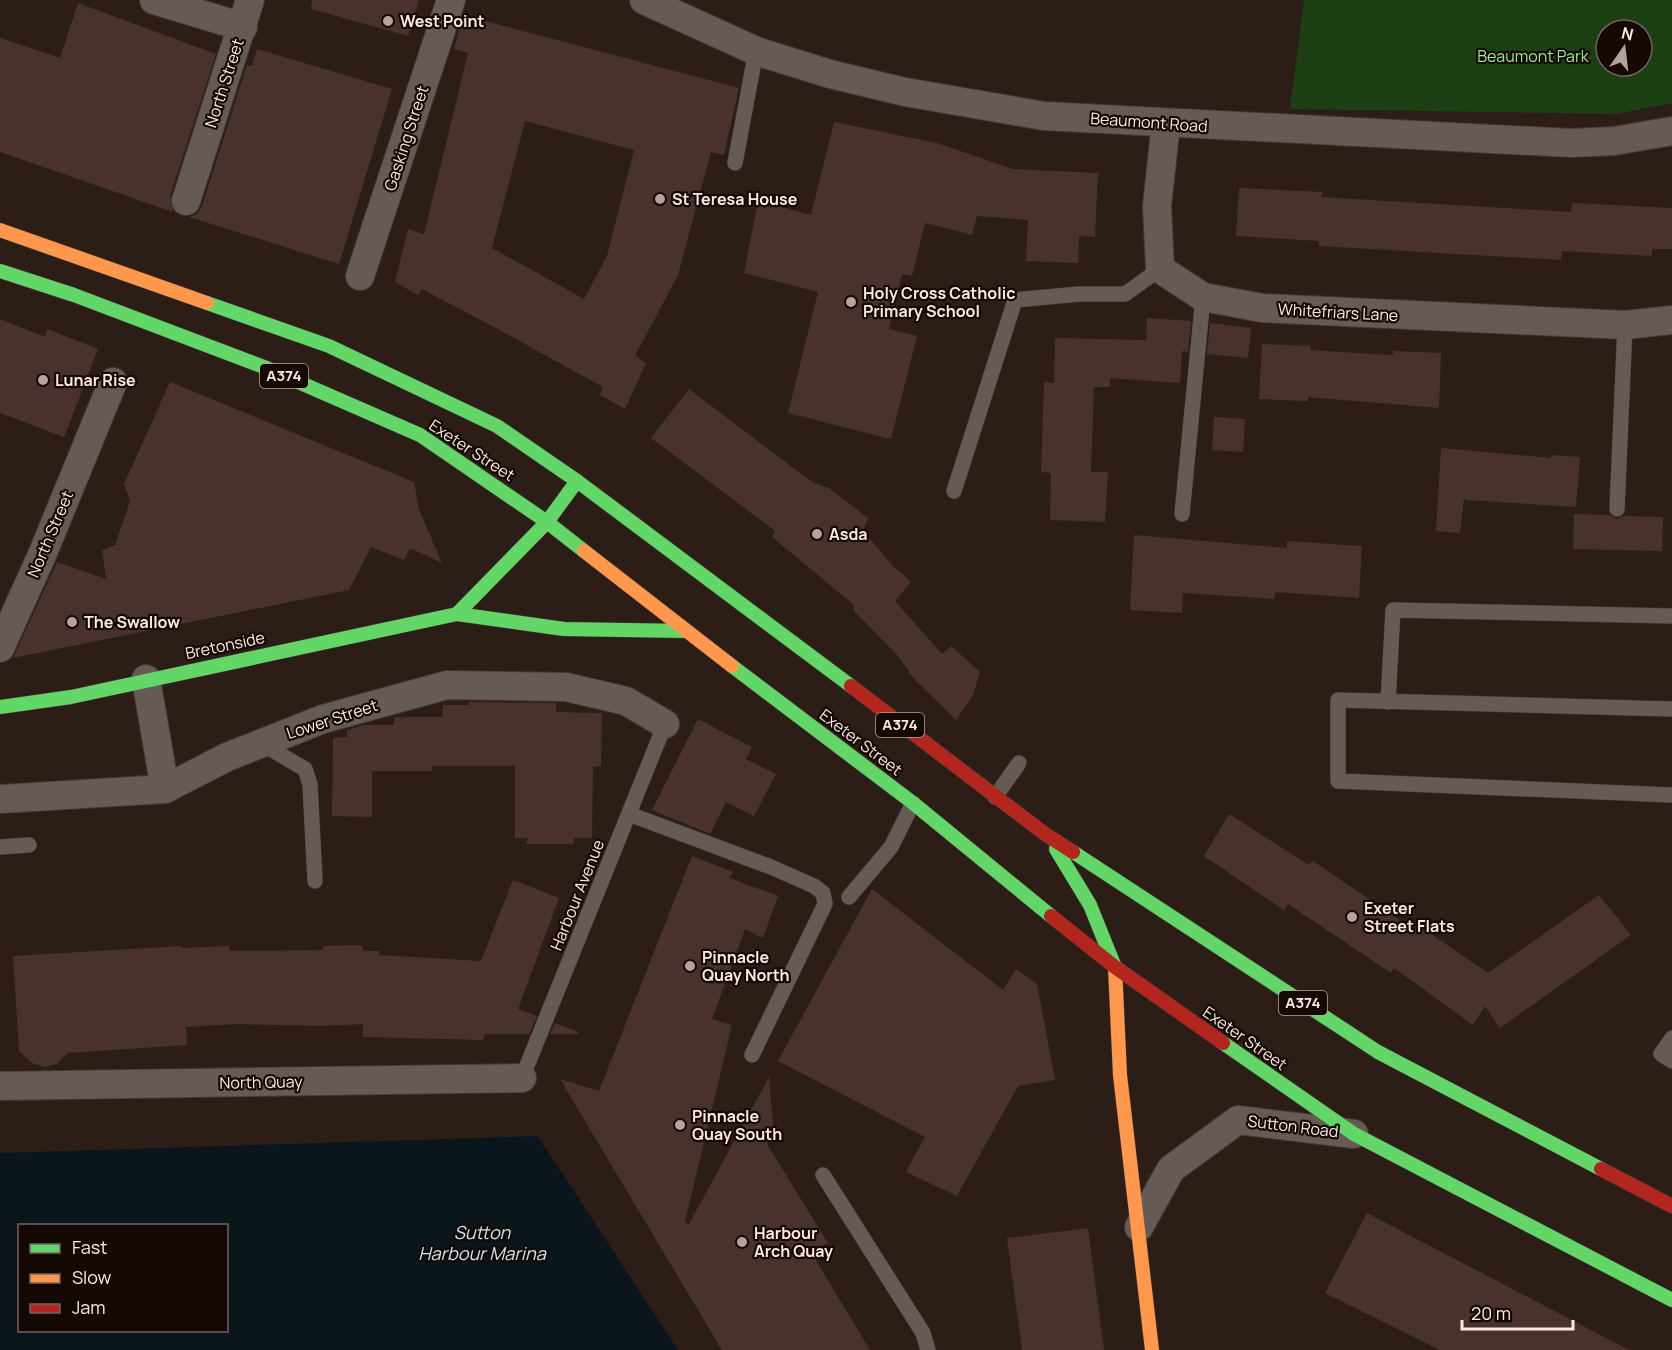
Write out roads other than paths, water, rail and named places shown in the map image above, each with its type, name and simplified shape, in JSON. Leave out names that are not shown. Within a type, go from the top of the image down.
[{"type":"main road","name":"Exeter Street","points":[[0,230],[329,346],[497,426],[577,481],[749,608],[1045,834],[1378,1052],[1672,1206]]},
{"type":"main road","name":"Exeter Street","points":[[0,271],[104,306],[264,367],[420,435],[547,522],[685,631],[914,803],[971,853],[1115,967],[1354,1134],[1672,1300]]},
{"type":"main road","points":[[457,614],[547,522],[577,481]]},
{"type":"main road","name":"Bretonside","points":[[0,707],[71,697],[146,679],[457,614],[564,630],[685,631]]},
{"type":"main road","points":[[1045,834],[1075,875],[1099,922],[1115,967],[1120,1075],[1152,1350]]},
{"type":"street","points":[[154,0],[247,13]]},
{"type":"street","name":"Gasking Street","points":[[360,276],[452,0]]},
{"type":"street","name":"Beaumont Road","points":[[644,0],[756,51],[830,74],[905,92],[1044,116],[1571,143],[1614,141],[1672,131]]},
{"type":"street","name":"North Street","points":[[186,201],[247,13]]},
{"type":"street","points":[[1160,269],[1157,206],[1166,123]]},
{"type":"street","name":"Whitefriars Lane","points":[[1160,269],[1203,297],[1262,308],[1625,325],[1672,320]]},
{"type":"street","name":"North Street","points":[[0,648],[42,555],[98,419],[117,383]]},
{"type":"street","points":[[146,679],[165,789]]},
{"type":"street","name":"Lower Street","points":[[0,799],[165,789],[227,757],[323,719],[447,685],[566,687],[626,701],[665,724]]},
{"type":"street","name":"North Quay","points":[[0,1086],[522,1078]]},
{"type":"street","name":"Sutton Road","points":[[1139,1227],[1171,1169],[1238,1120],[1354,1134]]},
{"type":"lane","points":[[735,164],[756,51]]},
{"type":"lane","points":[[954,491],[1015,300],[1079,294],[1125,294],[1160,269]]},
{"type":"lane","points":[[1182,514],[1203,297]]},
{"type":"lane","points":[[1617,510],[1625,325]]},
{"type":"lane","points":[[1388,702],[1393,610],[1672,616]]},
{"type":"lane","points":[[1672,709],[1338,700],[1338,781],[1672,795],[1672,790]]},
{"type":"lane","name":"Harbour Avenue","points":[[522,1078],[665,724]]},
{"type":"lane","points":[[262,744],[305,770],[310,784],[315,881]]},
{"type":"lane","points":[[995,796],[1019,763]]},
{"type":"lane","points":[[849,897],[891,847],[914,803]]},
{"type":"lane","points":[[629,814],[771,867],[814,886],[823,893],[825,904],[752,1054]]},
{"type":"lane","points":[[0,847],[29,845]]},
{"type":"lane","points":[[1672,1038],[1661,1054],[1672,1061]]},
{"type":"lane","points":[[823,1175],[923,1333],[928,1350]]},
{"type":"water","name":"Sutton Harbour Marina","points":[[538,1136],[678,1350],[0,1350],[0,1153]]},
{"type":"place","name":"West Point","points":[[388,21]]},
{"type":"place","name":"St Teresa House","points":[[660,199]]},
{"type":"place","name":"Holy Cross Catholic Primary School","points":[[851,302]]},
{"type":"place","name":"Lunar Rise","points":[[43,380]]},
{"type":"place","name":"Asda","points":[[817,534]]},
{"type":"place","name":"The Swallow","points":[[72,622]]},
{"type":"place","name":"Exeter Street Flats","points":[[1352,917]]},
{"type":"place","name":"Pinnacle Quay North","points":[[690,966]]},
{"type":"place","name":"Pinnacle Quay South","points":[[680,1125]]},
{"type":"place","name":"Harbour Arch Quay","points":[[742,1242]]},
{"type":"park label","name":"Beaumont Park","points":[[1533,56]]}]
